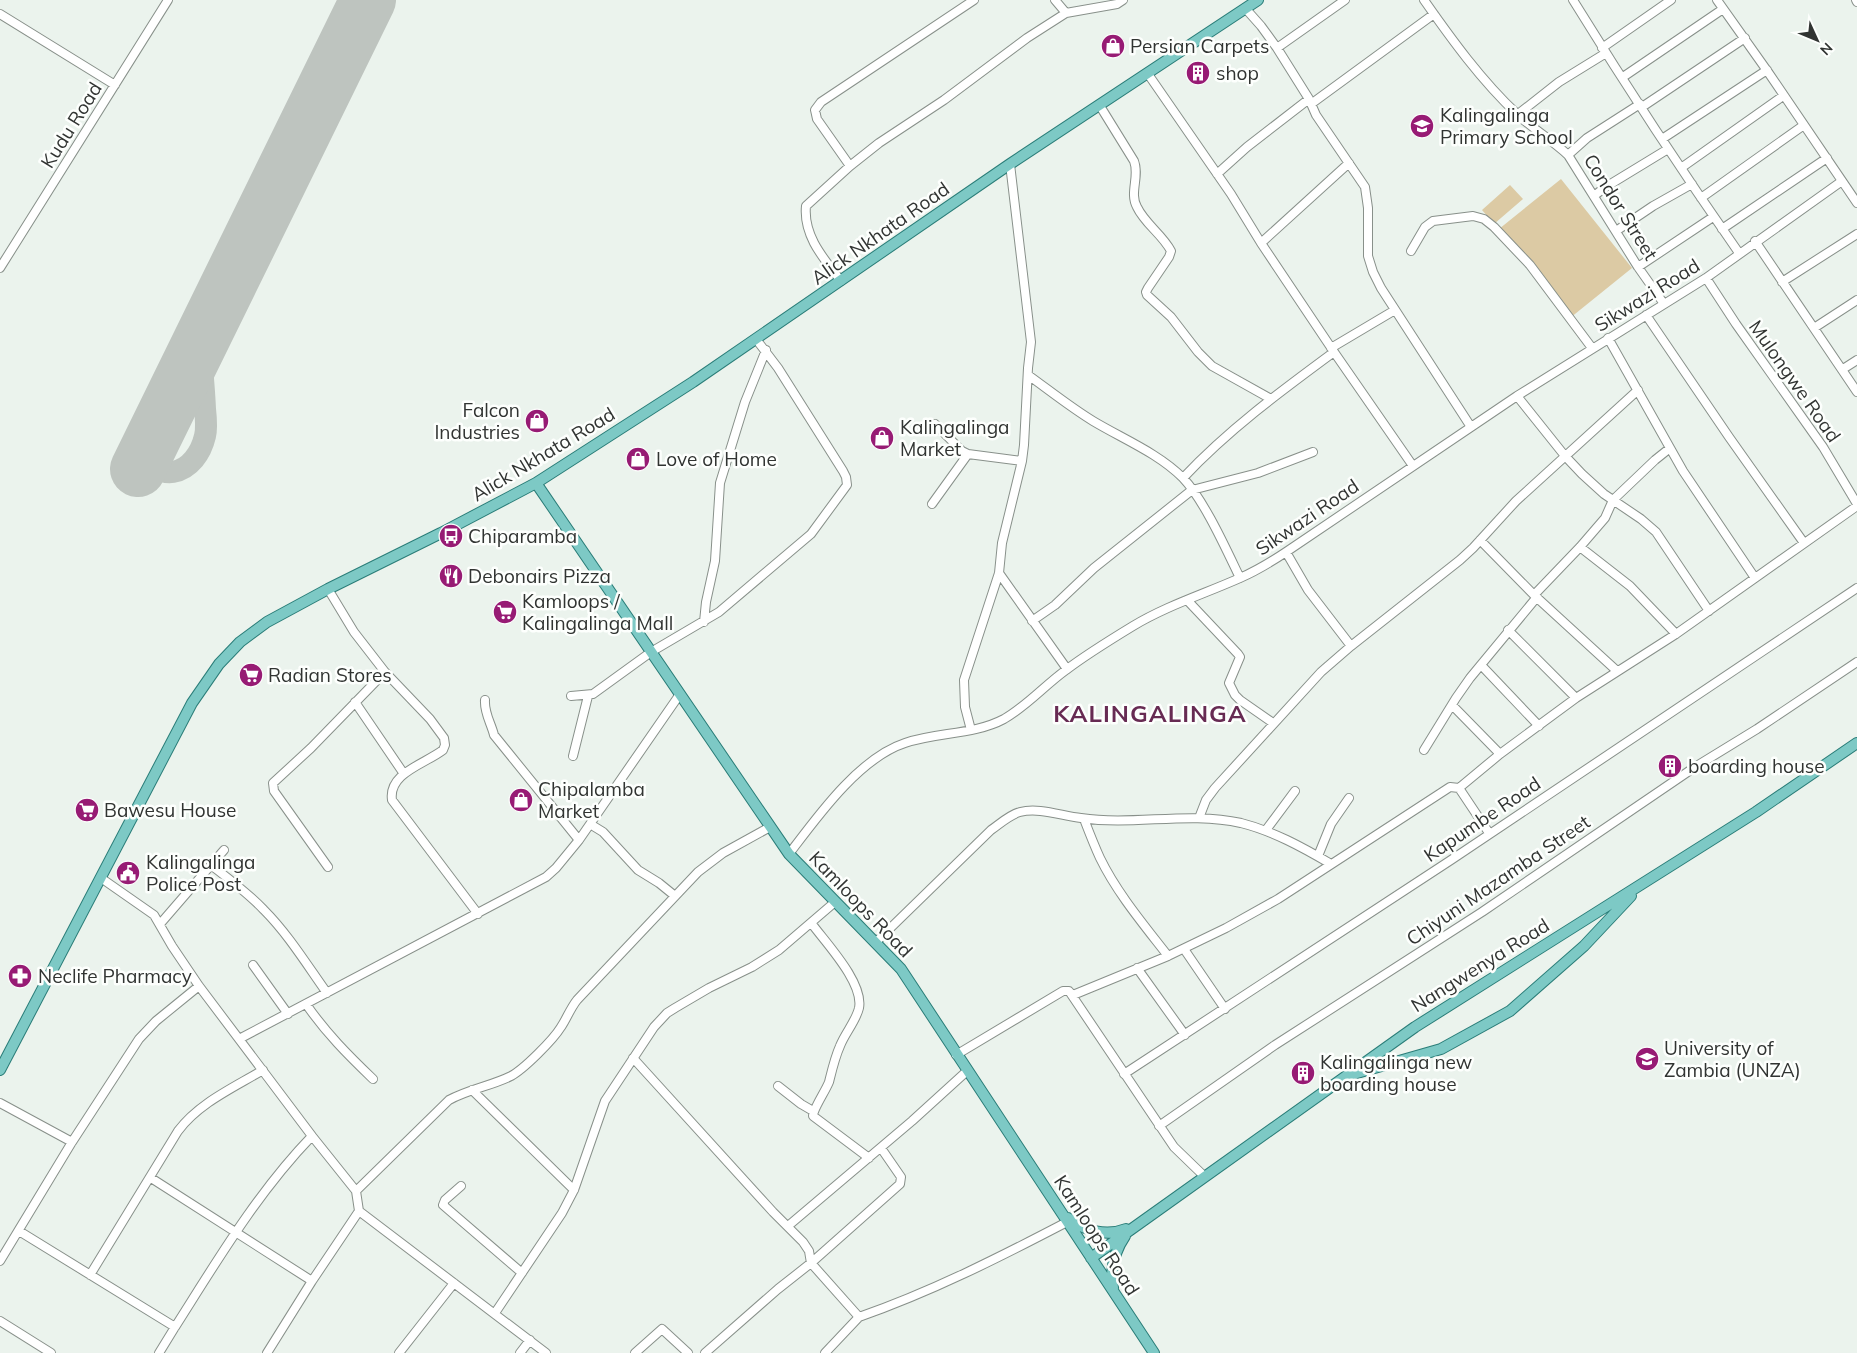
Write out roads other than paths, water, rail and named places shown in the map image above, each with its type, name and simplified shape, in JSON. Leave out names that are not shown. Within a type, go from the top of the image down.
[{"type":"main road","name":"Alick Nkhata Road","points":[[0,1070],[192,703],[212,672],[229,653],[253,632],[282,613],[536,483],[692,382],[1010,164],[1258,0]]},
{"type":"main road","name":"Kamloops Road","points":[[536,483],[788,854],[901,969],[1154,1353]]},
{"type":"main road","name":"Nangwenya Road","points":[[1091,1258],[1341,1078],[1445,1007],[1756,812],[1857,743]]},
{"type":"main road","name":"Nangwenya Road","points":[[1341,1078],[1441,1048],[1510,1011],[1584,946],[1640,886]]},
{"type":"main road","points":[[1057,1206],[1069,1219],[1084,1229],[1101,1233],[1118,1232],[1134,1226]]},
{"type":"main road","points":[[1114,1292],[1111,1278],[1112,1263],[1120,1243],[1134,1226]]},
{"type":"street","name":"Kudu Road","points":[[0,268],[168,0]]},
{"type":"street","points":[[850,166],[817,120],[815,110],[817,107],[821,102],[974,0]]},
{"type":"street","points":[[1055,0],[1066,14]]},
{"type":"street","points":[[841,281],[816,249],[808,230],[805,215],[806,206],[850,166],[915,118],[944,100],[1027,38],[1066,14],[1117,4],[1122,0]]},
{"type":"street","points":[[1277,48],[1345,0]]},
{"type":"street","name":"Condor Street","points":[[1424,0],[1473,67],[1517,115],[1552,140],[1568,155],[1638,267],[1664,304]]},
{"type":"street","points":[[1573,0],[1668,149],[1739,253]]},
{"type":"street","points":[[1517,115],[1671,0]]},
{"type":"street","points":[[1717,0],[1857,203]]},
{"type":"street","points":[[1245,8],[1277,48],[1310,101],[1316,115],[1361,180],[1367,195],[1368,256],[1370,264],[1381,288],[1471,427]]},
{"type":"street","points":[[1623,77],[1723,9]]},
{"type":"street","points":[[0,14],[115,85]]},
{"type":"street","points":[[1217,174],[1247,147],[1434,14]]},
{"type":"street","points":[[1568,155],[1587,138],[1641,106],[1745,38]]},
{"type":"street","points":[[1662,139],[1767,70]]},
{"type":"street","points":[[1148,74],[1217,174],[1332,350],[1413,466]]},
{"type":"street","points":[[1681,168],[1784,96]]},
{"type":"street","points":[[1100,106],[1134,161],[1137,170],[1134,187],[1136,207],[1171,251],[1148,288],[1147,295],[1170,317],[1204,359],[1212,366],[1272,399]]},
{"type":"street","points":[[1701,198],[1804,125]]},
{"type":"street","points":[[1594,196],[1668,149]]},
{"type":"street","points":[[1722,229],[1827,158]]},
{"type":"street","points":[[1261,242],[1350,163]]},
{"type":"street","points":[[971,730],[965,707],[964,680],[999,573],[1002,543],[1022,461],[1024,445],[1031,342],[1010,164]]},
{"type":"street","name":"Sikwazi Road","points":[[788,854],[819,815],[856,775],[889,749],[904,743],[971,730],[991,724],[1012,714],[1066,669],[1134,625],[1240,578],[1286,552],[1516,396],[1706,278],[1755,241],[1842,181]]},
{"type":"street","points":[[1616,231],[1692,184]]},
{"type":"street","points":[[1411,251],[1425,227],[1433,221],[1473,216],[1484,219],[1530,265],[1592,348]]},
{"type":"street","points":[[1638,267],[1714,217]]},
{"type":"street","points":[[1782,282],[1857,234]]},
{"type":"street","points":[[1755,241],[1857,392]]},
{"type":"street","name":"Mulongwe Road","points":[[1706,278],[1755,352],[1804,420],[1857,505]]},
{"type":"street","points":[[1814,328],[1857,300]]},
{"type":"street","points":[[1183,478],[1212,449],[1332,350],[1395,310]]},
{"type":"street","points":[[1646,315],[1804,543]]},
{"type":"street","points":[[1608,338],[1683,471],[1755,578]]},
{"type":"street","points":[[571,696],[588,696],[593,694],[651,652],[719,612],[811,534],[847,485],[843,470],[766,350],[756,339]]},
{"type":"street","points":[[704,622],[715,561],[720,483],[745,402],[766,350]]},
{"type":"street","points":[[1843,369],[1857,360]]},
{"type":"street","points":[[1028,375],[1093,421],[1154,456],[1183,478],[1207,514],[1240,578]]},
{"type":"street","points":[[1199,818],[1206,800],[1215,788],[1321,672],[1460,560],[1516,501],[1638,390]]},
{"type":"street","points":[[1516,396],[1565,456],[1597,488],[1656,532],[1709,611]]},
{"type":"street","points":[[935,424],[962,451],[968,454],[1022,461]]},
{"type":"street","points":[[1424,750],[1452,705],[1535,596],[1605,518],[1614,500],[1670,448]]},
{"type":"street","points":[[1032,621],[1055,605],[1094,568],[1192,490],[1258,473],[1313,452]]},
{"type":"street","points":[[932,504],[968,454]]},
{"type":"street","points":[[1073,996],[1184,949],[1235,924],[1278,899],[1442,791],[1450,787],[1458,788],[1500,754],[1576,698],[1676,634],[1857,505]]},
{"type":"street","points":[[1480,540],[1535,596],[1617,671]]},
{"type":"street","points":[[1580,547],[1630,586],[1676,634]]},
{"type":"street","points":[[1286,552],[1308,590],[1351,646]]},
{"type":"street","points":[[999,573],[1066,669]]},
{"type":"street","name":"Kapumbe Road","points":[[1124,1074],[1225,1009],[1857,588]]},
{"type":"street","points":[[328,589],[354,632],[385,672],[430,719],[444,738],[445,745],[443,750],[397,778],[392,789],[392,800],[478,914]]},
{"type":"street","points":[[1187,600],[1238,654],[1239,661],[1229,683],[1235,695],[1273,723]]},
{"type":"street","points":[[1508,630],[1576,698]]},
{"type":"street","name":"Chiyuni Mazamba Street","points":[[1159,1126],[1275,1045],[1482,912],[1695,767],[1757,729],[1857,662]]},
{"type":"street","points":[[1481,665],[1538,726]]},
{"type":"street","points":[[328,867],[272,786],[275,779],[311,748],[385,672]]},
{"type":"street","points":[[239,1039],[546,877],[579,840],[680,694]]},
{"type":"street","points":[[573,756],[588,696]]},
{"type":"street","points":[[485,700],[484,710],[490,720],[494,736],[579,840]]},
{"type":"street","points":[[355,702],[404,774]]},
{"type":"street","points":[[1452,705],[1500,754]]},
{"type":"street","points":[[1458,788],[1489,833]]},
{"type":"street","points":[[1266,830],[1295,791]]},
{"type":"street","points":[[1318,856],[1331,824],[1349,798]]},
{"type":"street","points":[[875,943],[991,830],[1007,818],[1020,812],[1037,811],[1110,822],[1199,818],[1238,823],[1266,830],[1331,864]]},
{"type":"street","points":[[1084,819],[1100,859],[1140,921],[1168,956]]},
{"type":"street","points":[[590,824],[603,832],[638,870],[675,896]]},
{"type":"street","points":[[356,1191],[438,1110],[460,1094],[510,1076],[525,1066],[562,1026],[577,1000],[675,896],[706,866],[741,842],[770,826]]},
{"type":"street","points":[[160,924],[224,850]]},
{"type":"street","points":[[211,866],[234,882],[264,910],[283,931],[327,993]]},
{"type":"street","points":[[101,878],[144,906],[154,915],[199,986],[356,1191],[359,1211],[267,1353]]},
{"type":"street","points":[[495,1313],[562,1213],[574,1190],[606,1101],[651,1031],[667,1013],[708,988],[766,959],[812,924],[834,902]]},
{"type":"street","points":[[812,924],[856,986],[860,1000],[859,1010],[840,1046],[824,1095],[813,1111],[813,1116],[869,1158]]},
{"type":"street","points":[[1184,949],[1225,1009]]},
{"type":"street","points":[[253,965],[288,1014]]},
{"type":"street","points":[[1137,968],[1185,1035]]},
{"type":"street","points":[[0,1261],[72,1142],[139,1039],[156,1021],[199,986]]},
{"type":"street","points":[[956,1055],[1064,991],[1069,991],[1174,1148],[1204,1176]]},
{"type":"street","points":[[306,1004],[325,1031],[374,1079]]},
{"type":"street","points":[[633,1058],[796,1234],[809,1251],[812,1263],[859,1317]]},
{"type":"street","points":[[90,1275],[187,1119],[206,1104],[262,1070]]},
{"type":"street","points":[[788,1226],[881,1148],[967,1071]]},
{"type":"street","points":[[778,1086],[813,1111]]},
{"type":"street","points":[[472,1090],[574,1190]]},
{"type":"street","points":[[0,1103],[72,1142]]},
{"type":"street","points":[[159,1353],[234,1233],[279,1172],[312,1136]]},
{"type":"street","points":[[705,1353],[778,1289],[812,1263],[900,1184],[901,1177],[881,1148]]},
{"type":"street","points":[[151,1178],[312,1282]]},
{"type":"street","points":[[461,1186],[445,1200],[443,1205],[522,1273]]},
{"type":"street","points":[[359,1211],[546,1353]]},
{"type":"street","points":[[825,1353],[859,1317],[888,1307],[947,1281],[1068,1222]]},
{"type":"street","points":[[19,1231],[175,1327]]},
{"type":"street","points":[[399,1353],[454,1283]]},
{"type":"street","points":[[0,1321],[51,1353]]},
{"type":"street","points":[[635,1353],[662,1329],[688,1353]]},
{"type":"street","points":[[520,1353],[530,1340]]},
{"type":"place","name":"Persian Carpets","points":[[1113,46]]},
{"type":"place","name":"shop","points":[[1198,73]]},
{"type":"place","name":"Kalingalinga Primary School","points":[[1422,126]]},
{"type":"place","name":"Falcon Industries","points":[[537,421]]},
{"type":"place","name":"Kalingalinga Market","points":[[882,438]]},
{"type":"place","name":"Love of Home","points":[[638,459]]},
{"type":"place","name":"Chiparamba","points":[[451,536]]},
{"type":"place","name":"Debonairs Pizza","points":[[451,576]]},
{"type":"place","name":"Kamloops / Kalingalinga Mall","points":[[505,612]]},
{"type":"place","name":"Radian Stores","points":[[251,675]]},
{"type":"place","name":"boarding house","points":[[1670,766]]},
{"type":"place","name":"Chipalamba Market","points":[[521,800]]},
{"type":"place","name":"Bawesu House","points":[[87,810]]},
{"type":"place","name":"Kalingalinga Police Post","points":[[128,873]]},
{"type":"place","name":"Neclife Pharmacy","points":[[20,976]]},
{"type":"place","name":"University of Zambia (UNZA)","points":[[1647,1059]]},
{"type":"place","name":"Kalingalinga new boarding house","points":[[1303,1073]]},
{"type":"district","name":"KALINGALINGA","points":[[1150,713]]}]
